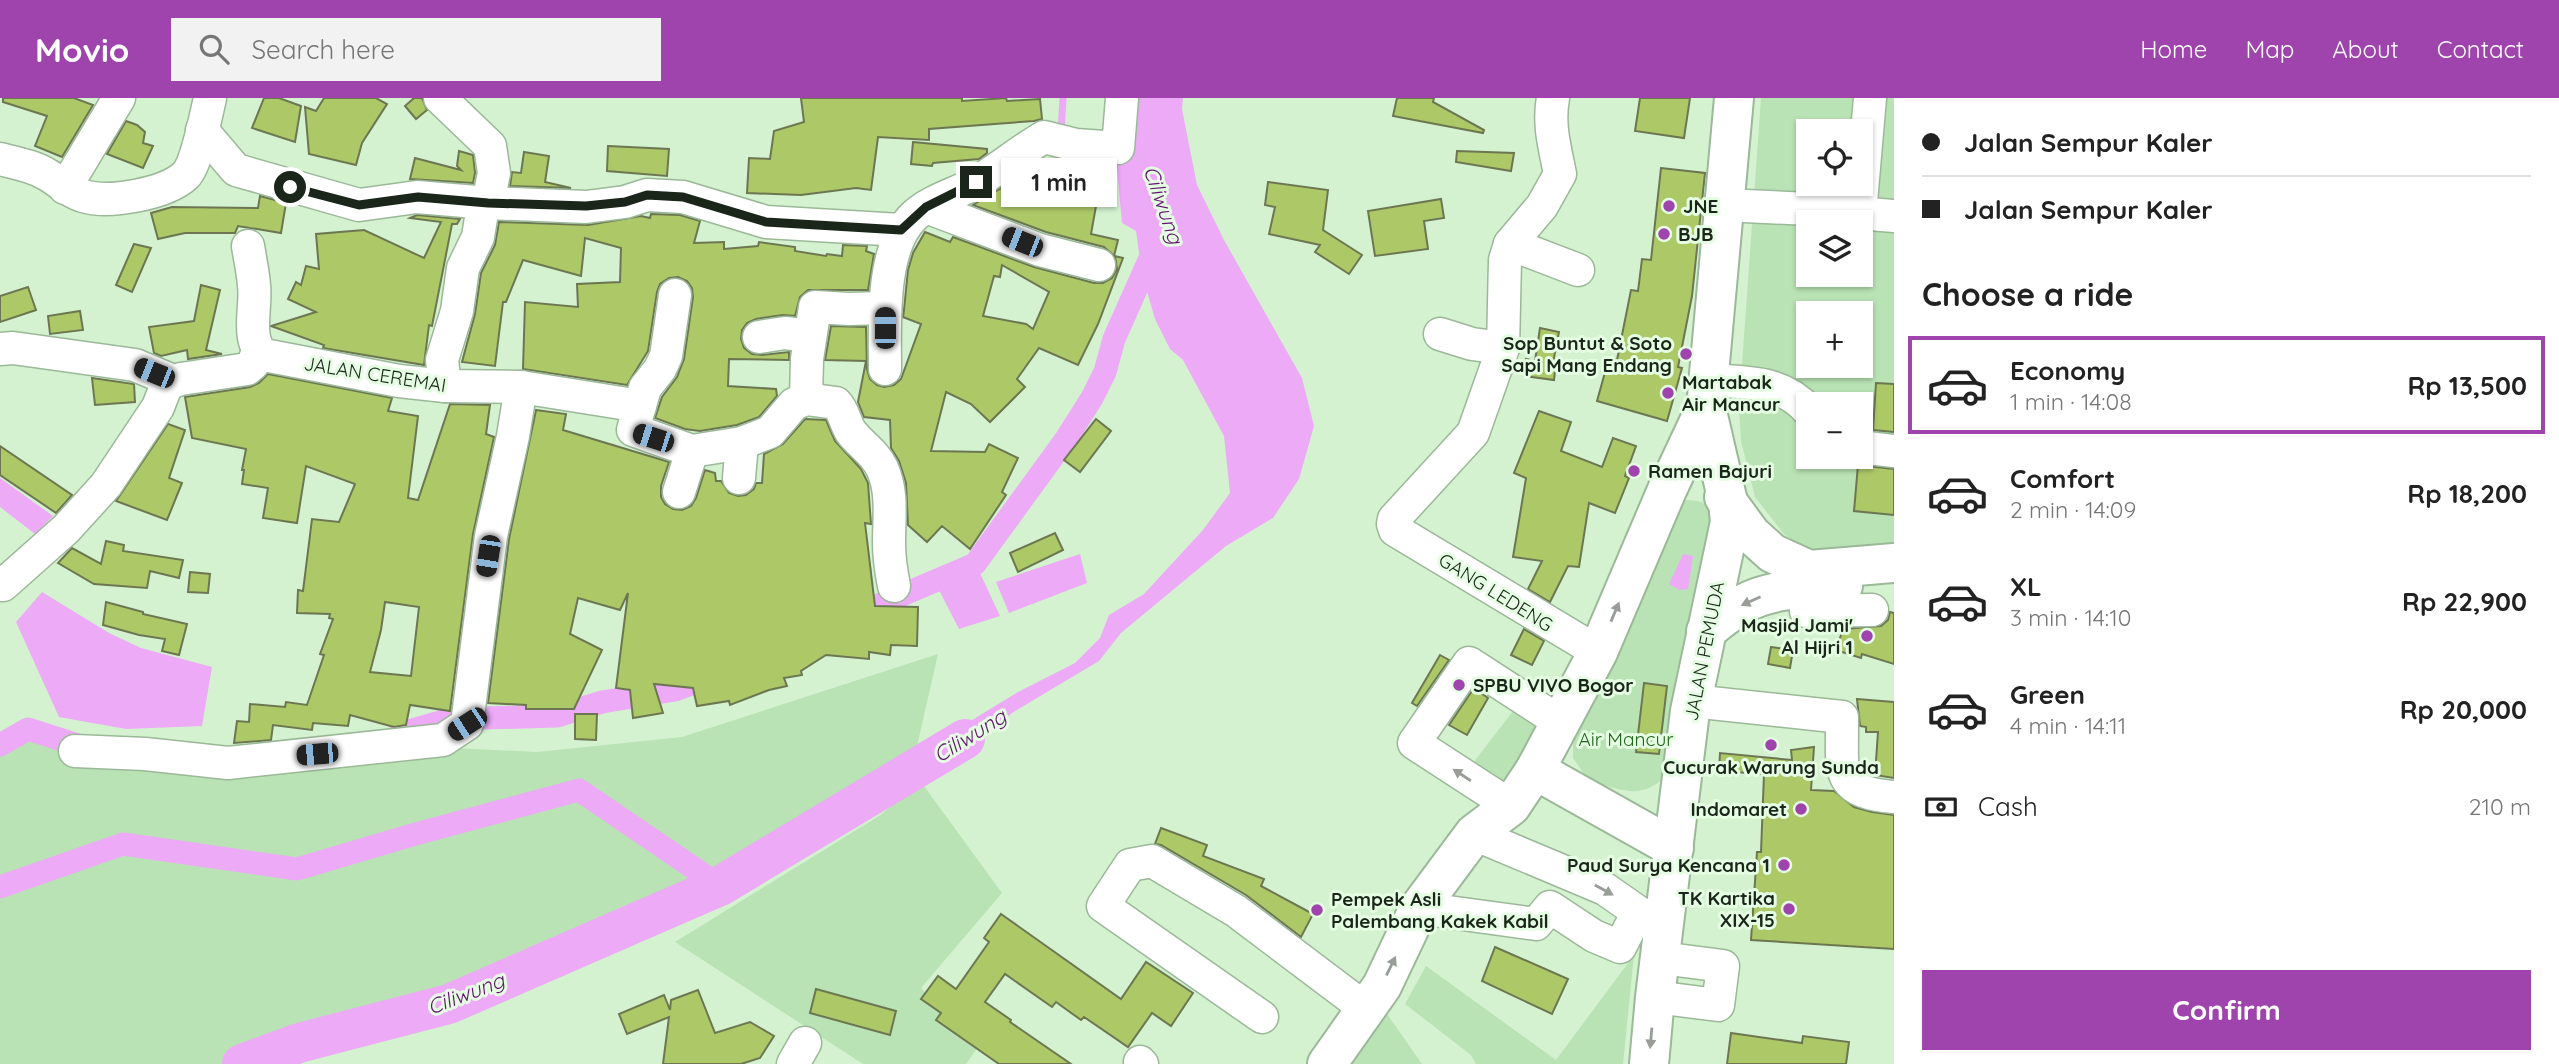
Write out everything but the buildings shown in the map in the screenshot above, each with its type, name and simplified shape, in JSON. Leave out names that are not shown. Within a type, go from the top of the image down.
[{"type":"main road","points":[[1327,1064],[1382,986],[1419,908],[1474,834],[1511,806],[1535,770],[1598,652],[1667,490],[1707,394],[1734,98]]},
{"type":"main road","name":"JALAN PEMUDA","points":[[1649,1064],[1691,706],[1728,533],[1728,502],[1707,394]]},
{"type":"main road","points":[[1667,490],[1689,486],[1708,487],[1723,495],[1751,534],[1772,553],[1809,570],[1894,564]]},
{"type":"main road","points":[[1706,631],[1742,604],[1762,596],[1806,609],[1883,596]]},
{"type":"main road","points":[[1535,770],[1672,867]]},
{"type":"street","points":[[65,188],[119,98]]},
{"type":"street","points":[[0,159],[45,173],[65,188],[82,196],[103,200],[130,199],[186,174],[210,98]]},
{"type":"street","points":[[440,98],[490,146],[494,173],[488,203],[482,212],[478,237],[463,268],[457,311],[442,360],[445,386]]},
{"type":"street","points":[[885,369],[885,308],[891,263],[901,230],[926,207],[976,182],[1044,137],[1118,148],[1122,98]]},
{"type":"street","points":[[1440,334],[1472,344],[1503,348],[1506,260],[1510,244],[1542,206],[1560,174],[1551,132],[1553,98]]},
{"type":"street","points":[[1860,210],[1870,98]]},
{"type":"street","points":[[202,130],[236,170],[359,205],[418,197],[488,203],[586,206],[625,202],[647,195],[683,197],[766,222],[901,230]]},
{"type":"street","points":[[1724,205],[1809,210]]},
{"type":"street","points":[[926,207],[1040,250],[1099,265]]},
{"type":"street","points":[[1873,214],[1894,216]]},
{"type":"street","points":[[1510,244],[1578,270]]},
{"type":"street","points":[[0,349],[13,348],[135,365],[173,381],[247,369],[253,364],[258,351],[253,324],[255,288],[248,246]]},
{"type":"street","points":[[676,295],[667,356],[645,388],[632,429],[634,432],[692,451],[742,443],[770,432],[794,404],[806,399],[833,402],[840,407],[848,428],[860,443],[871,451],[882,467],[889,486],[889,543],[894,586]]},
{"type":"street","points":[[806,399],[815,307],[885,308]]},
{"type":"street","points":[[759,337],[793,333],[810,337]]},
{"type":"street","name":"GANG LEDENG","points":[[1503,348],[1474,433],[1394,519],[1393,524],[1395,530],[1598,652]]},
{"type":"street","name":"JALAN CEREMAI","points":[[258,351],[273,358],[399,381],[445,386],[521,387],[640,407]]},
{"type":"street","points":[[3,585],[66,528],[106,485],[158,407],[163,390],[173,381]]},
{"type":"street","points":[[75,751],[145,754],[228,763],[443,740],[469,710],[489,548],[521,387]]},
{"type":"street","points":[[1707,394],[1783,389],[1796,396]]},
{"type":"street","points":[[739,478],[742,443]]},
{"type":"street","points":[[1873,449],[1894,451]]},
{"type":"street","points":[[679,492],[692,451]]},
{"type":"street","points":[[1511,806],[1414,743],[1469,663],[1560,722]]},
{"type":"street","points":[[1691,706],[1772,720]]},
{"type":"street","points":[[1691,706],[1842,717],[1843,774],[1850,786],[1865,793],[1894,797]]},
{"type":"street","points":[[1474,834],[1605,889],[1637,912]]},
{"type":"street","points":[[1262,1017],[1103,906],[1130,865],[1152,861],[1236,911],[1366,1009]]},
{"type":"street","points":[[1536,924],[1541,863]]},
{"type":"street","points":[[1536,924],[1550,907],[1594,936],[1620,947],[1648,894],[1672,867]]},
{"type":"street","points":[[1419,908],[1536,924]]},
{"type":"street","points":[[1655,997],[1718,1005],[1723,966],[1661,958]]},
{"type":"green space","points":[[1761,98],[1894,98],[1894,548],[1811,552],[1784,534],[1755,497],[1741,441],[1739,407]]},
{"type":"green space","name":"Air Mancur","points":[[1684,500],[1703,503],[1718,515],[1672,771],[1652,787],[1643,790],[1625,790],[1590,782],[1573,758],[1573,737],[1672,510]]},
{"type":"green space","points":[[938,654],[915,755],[918,768],[720,886],[449,1004],[319,1038],[248,1064],[0,1064],[0,745],[28,729],[103,762],[453,748],[537,752],[682,737]]},
{"type":"green space","points":[[1523,698],[1560,722],[1511,806],[1463,776]]},
{"type":"green space","points":[[921,782],[1002,893],[921,988],[978,1047],[966,1064],[863,1064],[675,942],[879,816]]},
{"type":"green space","points":[[1634,955],[1623,1064],[1476,1064],[1471,1055],[1405,1004],[1426,966],[1556,1060]]},
{"type":"green space","points":[[1387,1014],[1422,1064],[1351,1064]]},
{"type":"water","points":[[1124,98],[1183,98],[1182,109],[1197,185],[1224,240],[1302,378],[1314,426],[1299,479],[1273,518],[1226,546],[1121,633],[1099,661],[1012,713],[974,745],[921,782],[915,755],[1018,692],[1075,663],[1100,638],[1109,615],[1144,594],[1203,530],[1230,493],[1224,436],[1183,360],[1170,349],[1155,319],[1142,274],[1136,231],[1122,223],[1117,168]]},
{"type":"water","points":[[0,478],[53,516],[35,534],[0,507]]},
{"type":"water","points":[[1080,554],[1087,583],[1009,613],[996,582]]},
{"type":"water","points":[[1683,554],[1693,556],[1688,589],[1679,590],[1669,584]]},
{"type":"water","points":[[980,573],[1000,616],[959,629],[939,590]]},
{"type":"water","points":[[42,592],[109,633],[141,648],[212,667],[202,726],[126,729],[59,717],[16,622]]},
{"type":"waterway","points":[[1061,132],[1063,98]]},
{"type":"waterway","points":[[848,618],[975,564],[1066,439],[1092,398],[1105,372],[1114,339],[1155,247]]},
{"type":"waterway","points":[[399,734],[450,719],[557,716],[602,702],[675,690],[710,677]]},
{"type":"waterway","points":[[0,745],[28,729],[93,750]]},
{"type":"waterway","name":"Ciliwung","points":[[242,1064],[299,1043],[449,1004],[720,886],[965,739]]},
{"type":"waterway","points":[[0,887],[123,844],[297,869],[579,790],[720,886]]},
{"type":"place","name":"JNE","points":[[1669,206]]},
{"type":"place","name":"BJB","points":[[1664,234]]},
{"type":"place","name":"Sop Buntut & Soto Sapi Mang Endang","points":[[1686,354]]},
{"type":"place","name":"Martabak Air Mancur","points":[[1668,393]]},
{"type":"place","name":"Ramen Bajuri","points":[[1634,471]]},
{"type":"place","name":"Masjid Jami' Al Hijri 1","points":[[1867,636]]},
{"type":"place","name":"SPBU VIVO Bogor","points":[[1459,685]]},
{"type":"place","name":"Cucurak Warung Sunda","points":[[1771,745]]},
{"type":"place","name":"Indomaret","points":[[1801,809]]},
{"type":"place","name":"Paud Surya Kencana 1","points":[[1784,865]]},
{"type":"place","name":"TK Kartika XIX-15","points":[[1789,909]]},
{"type":"place","name":"Pempek Asli Palembang Kakek Kabil","points":[[1317,910]]},
{"type":"route","points":[[290,187],[359,205],[418,197],[488,203],[586,206],[625,202],[647,195],[683,197],[766,222],[901,230],[926,207],[976,182]]}]
